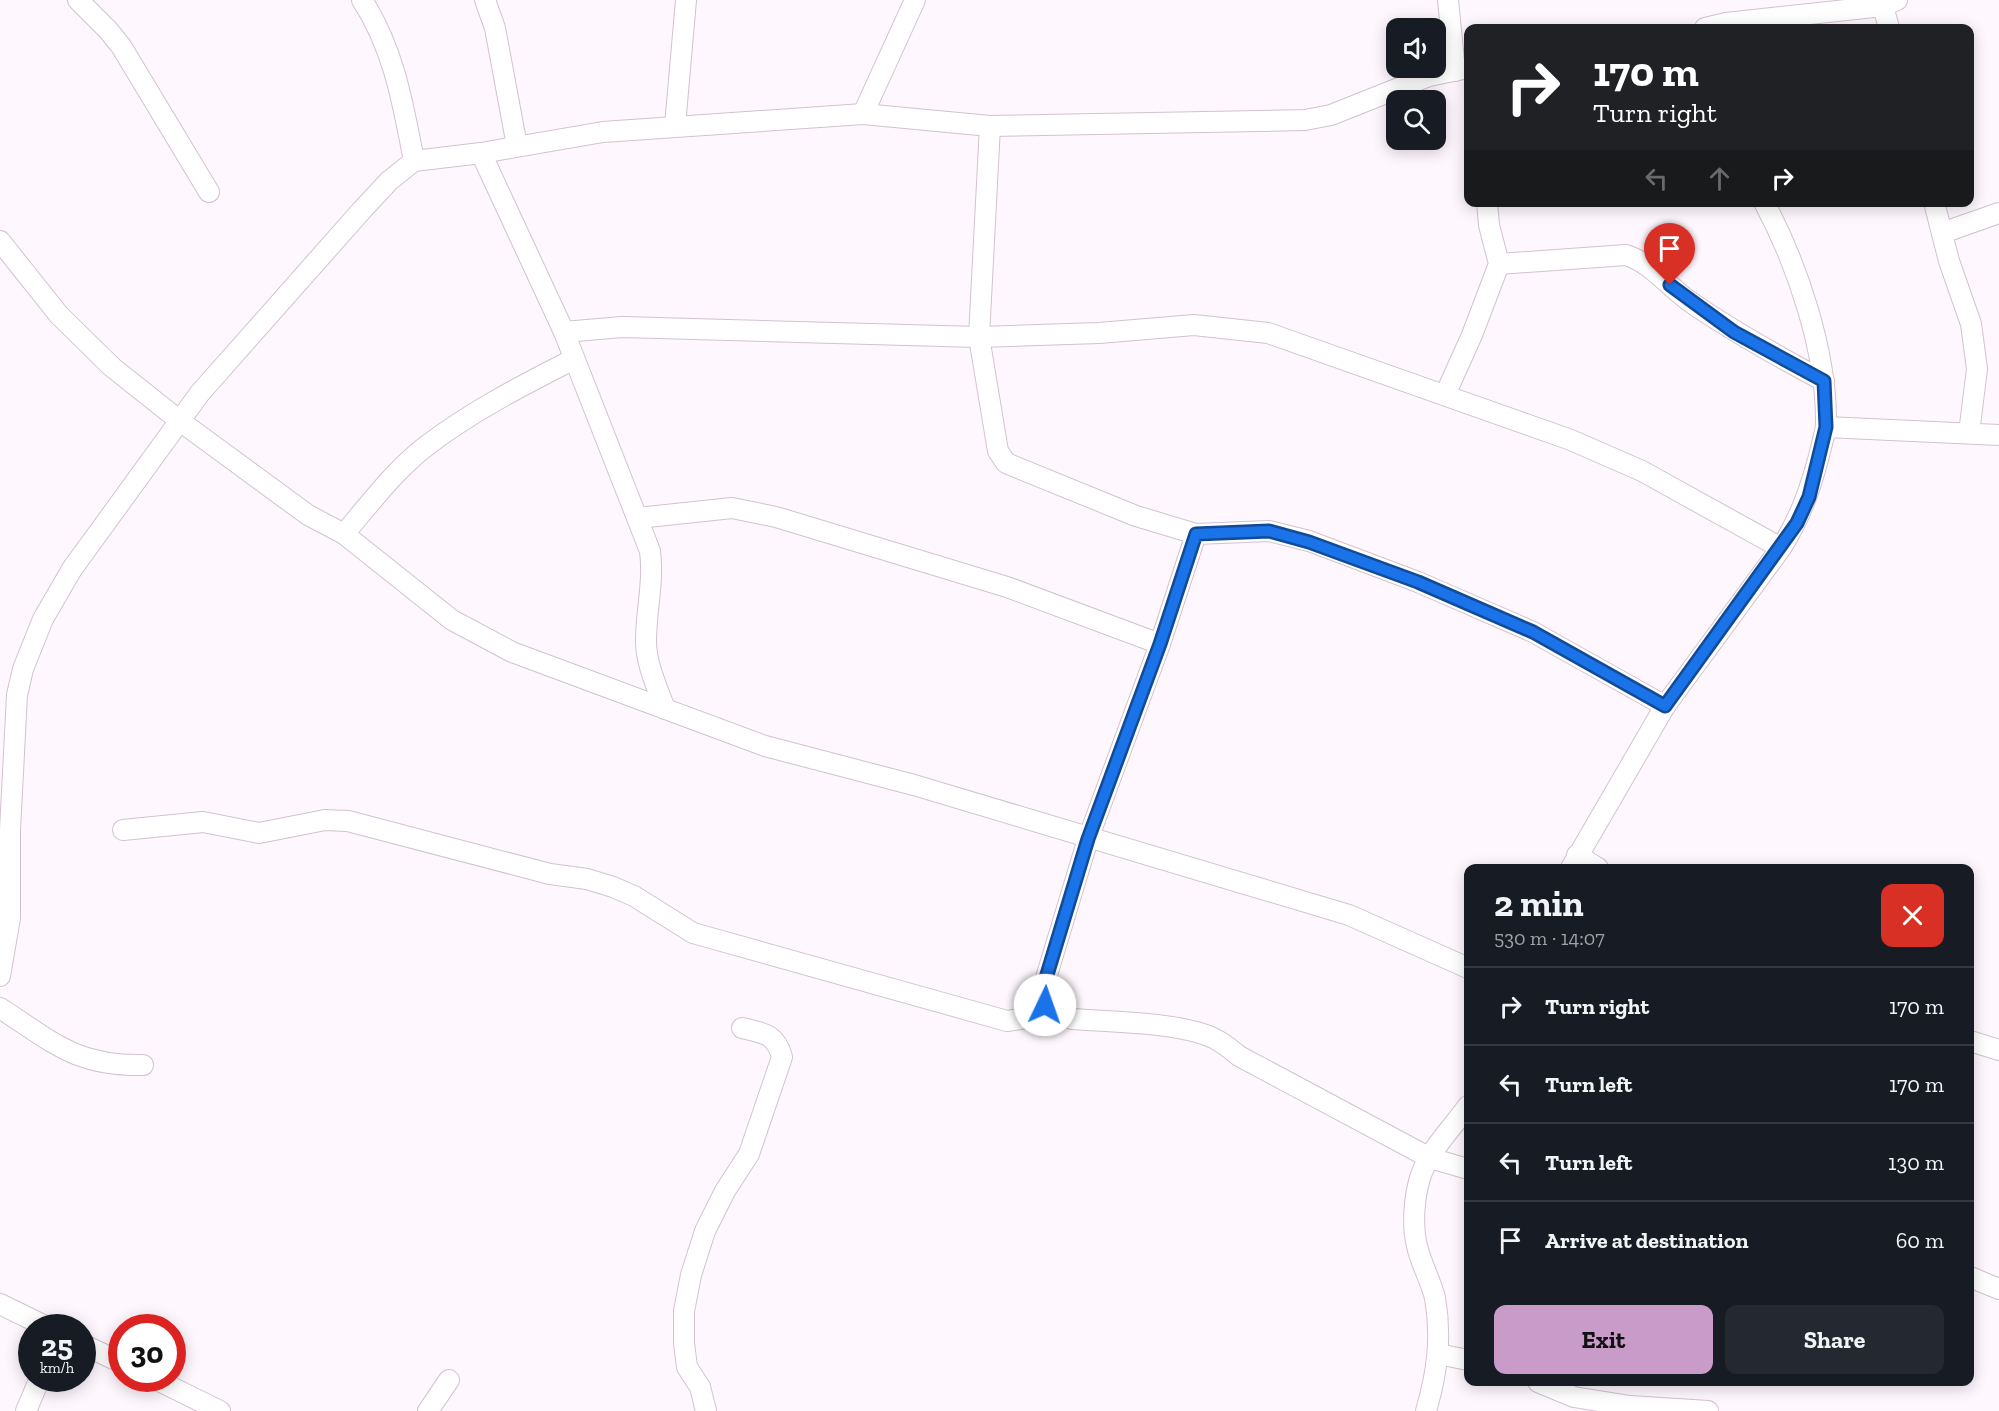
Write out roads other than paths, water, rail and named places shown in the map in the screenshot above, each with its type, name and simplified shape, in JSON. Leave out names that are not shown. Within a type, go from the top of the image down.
[{"type":"street","points":[[78,0],[108,30],[120,46],[209,192]]},
{"type":"street","points":[[362,0],[376,22],[390,55],[402,96],[414,161]]},
{"type":"street","points":[[485,0],[495,28],[517,146]]},
{"type":"street","points":[[675,126],[686,0]]},
{"type":"street","points":[[863,114],[915,0]]},
{"type":"street","points":[[0,976],[10,918],[14,722],[17,695],[23,669],[43,619],[72,569],[200,393],[362,210],[389,181],[414,161],[481,153],[603,132],[863,114],[990,126],[1305,120],[1330,115],[1429,76],[1462,70],[1448,0]]},
{"type":"street","points":[[1722,24],[1890,3],[1889,24]]},
{"type":"street","points":[[990,126],[980,337],[999,451],[1006,463],[1136,516],[1196,534],[1269,531],[1309,542],[1418,582],[1533,632],[1665,706]]},
{"type":"street","points":[[481,153],[564,332],[650,551],[653,573],[646,642],[650,668],[665,709]]},
{"type":"street","points":[[1445,395],[1472,334],[1498,264],[1487,207]]},
{"type":"street","points":[[1574,862],[1665,706],[1781,548],[1797,523],[1809,497],[1826,427],[1824,381],[1813,330],[1784,240],[1767,207]]},
{"type":"street","points":[[1935,207],[1972,335],[1977,369],[1969,433]]},
{"type":"street","points":[[1942,233],[1999,213]]},
{"type":"street","points":[[0,241],[83,341],[180,421],[308,515],[344,534],[452,620],[485,639],[512,652],[765,746],[914,785],[1088,839],[1349,915],[1464,966]]},
{"type":"street","points":[[1498,264],[1626,255],[1639,259],[1685,298],[1734,332],[1824,381]]},
{"type":"street","points":[[564,332],[622,327],[733,332],[980,337],[1099,333],[1194,325],[1268,333],[1571,440],[1642,471],[1781,548]]},
{"type":"street","points":[[344,534],[404,466],[425,447],[509,392],[574,359]]},
{"type":"street","points":[[1826,427],[1999,435]]},
{"type":"street","points":[[638,518],[732,508],[776,518],[1007,586],[1160,644]]},
{"type":"street","points":[[1196,534],[1160,644],[1088,839],[1046,978],[1043,991],[1045,1005],[1056,1013],[1072,1018],[1205,1034],[1239,1056],[1430,1158],[1464,1168]]},
{"type":"street","points":[[123,830],[203,822],[259,833],[315,821],[348,821],[550,874],[587,879],[613,886],[634,896],[693,933],[1007,1021],[1027,1018],[1045,1005]]},
{"type":"street","points":[[0,1008],[64,1050],[90,1061],[112,1065],[143,1065]]},
{"type":"street","points":[[706,1411],[700,1387],[687,1367],[684,1343],[684,1311],[691,1275],[705,1231],[724,1191],[749,1154],[782,1058],[778,1044],[764,1032],[742,1028]]},
{"type":"street","points":[[1974,1042],[1999,1050]]},
{"type":"street","points":[[1426,1411],[1440,1341],[1435,1296],[1416,1245],[1414,1211],[1420,1178],[1430,1158],[1464,1111]]},
{"type":"street","points":[[1974,1279],[1999,1289]]},
{"type":"street","points":[[0,1304],[20,1314]]},
{"type":"street","points":[[1438,1354],[1464,1359]]},
{"type":"street","points":[[428,1411],[449,1380]]},
{"type":"street","points":[[1548,1386],[1574,1397],[1630,1406],[1708,1411]]},
{"type":"street","points":[[26,1411],[34,1392]]},
{"type":"street","points":[[181,1392],[220,1411]]}]
